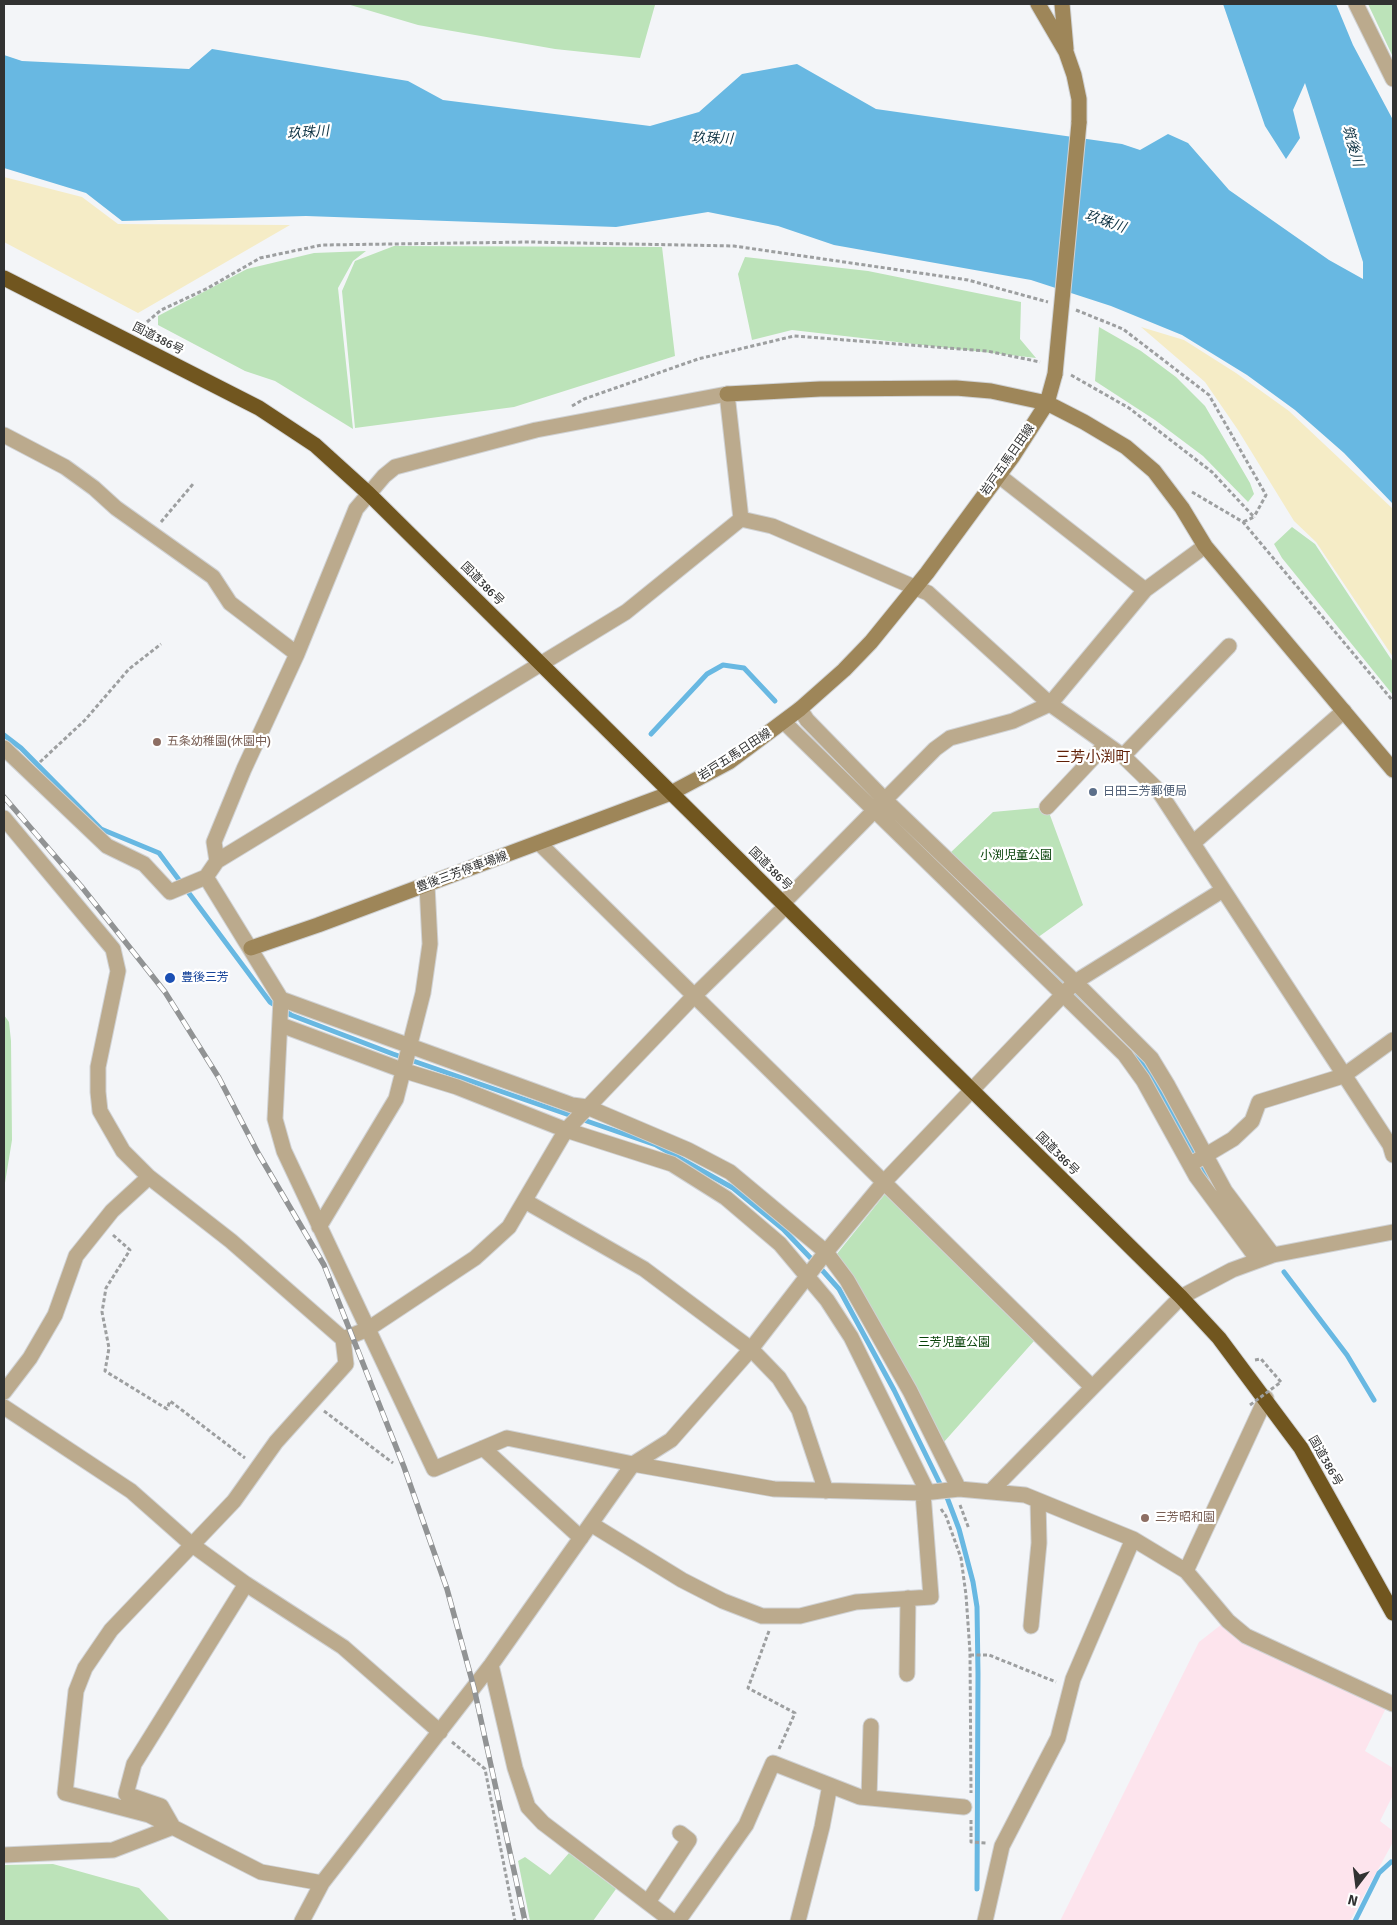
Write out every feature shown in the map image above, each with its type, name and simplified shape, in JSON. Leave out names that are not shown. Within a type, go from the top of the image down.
[{"type":"highway","name":"国道386号","points":[[4,278],[259,408],[314,445],[368,493],[1181,1297],[1220,1338],[1301,1448],[1393,1613]]},
{"type":"main road","name":"岩戸五馬日田線","points":[[671,793],[728,762],[784,722],[844,670],[914,588],[998,474],[1047,403],[1055,374],[1079,123],[1079,100],[1074,75],[1066,52],[1038,4]]},
{"type":"main road","points":[[1062,4],[1066,52]]},
{"type":"main road","points":[[728,394],[820,389],[956,388],[991,391],[1047,403],[1126,447],[1154,471],[1182,508],[1205,546],[1393,770]]},
{"type":"main road","name":"豊後三芳停車場線","points":[[251,948],[427,885],[671,793]]},
{"type":"street","points":[[1356,4],[1393,79]]},
{"type":"street","points":[[217,861],[214,842],[244,769],[297,654],[356,509],[368,493],[395,467],[536,430],[728,394],[741,519]]},
{"type":"street","points":[[4,435],[65,466],[116,508],[152,532],[212,577],[230,603],[297,654]]},
{"type":"street","points":[[998,474],[1145,590]]},
{"type":"street","points":[[741,519],[772,526],[928,593],[1050,704],[1123,756],[1158,790],[1343,1076],[1390,1145],[1393,1155]]},
{"type":"street","points":[[4,748],[107,846],[144,864],[170,892],[206,877],[217,861],[626,612],[741,519]]},
{"type":"street","points":[[343,1339],[368,1329],[475,1258],[509,1226],[566,1130],[873,810],[935,749],[950,738],[1013,721],[1050,704],[1145,590],[1205,546]]},
{"type":"street","points":[[1123,756],[1229,646]]},
{"type":"street","points":[[800,709],[807,720],[884,799],[1076,982],[1150,1058],[1168,1086],[1225,1191],[1273,1255]]},
{"type":"street","points":[[1193,843],[1344,712]]},
{"type":"street","points":[[784,722],[1062,996],[1125,1055],[1143,1080],[1190,1164],[1220,1211],[1258,1260]]},
{"type":"street","points":[[1047,806],[1106,744]]},
{"type":"street","points":[[4,818],[113,949],[118,971],[98,1067],[100,1111],[123,1151],[149,1177],[230,1241],[343,1339],[346,1364],[276,1442],[234,1501],[111,1630],[85,1668],[76,1691],[65,1792],[149,1815],[261,1872],[322,1883]]},
{"type":"street","points":[[539,843],[692,997],[884,1182],[1092,1387]]},
{"type":"street","points":[[206,877],[281,999],[275,1119],[284,1151],[434,1469],[507,1438],[633,1464],[774,1489],[925,1493],[959,1489],[1025,1495],[1133,1539],[1186,1571],[1228,1621],[1246,1636],[1393,1704]]},
{"type":"street","points":[[320,1227],[396,1100],[422,994],[430,944],[427,885]]},
{"type":"street","points":[[302,1921],[322,1883],[491,1665],[633,1464],[671,1440],[751,1349],[826,1252],[884,1182],[1076,982],[1223,890]]},
{"type":"street","points":[[281,999],[572,1105],[588,1107],[688,1150],[730,1172],[826,1252],[847,1280],[910,1391],[959,1489]]},
{"type":"street","points":[[281,1025],[402,1070],[457,1087],[566,1130],[672,1164],[726,1198],[780,1244],[808,1275],[851,1337],[925,1493],[931,1597],[856,1602],[800,1616],[762,1616],[723,1601],[682,1580],[591,1524]]},
{"type":"street","points":[[1190,1164],[1233,1139],[1252,1121],[1259,1102],[1343,1076],[1393,1040]]},
{"type":"street","points":[[4,1392],[30,1358],[55,1315],[76,1256],[112,1211],[149,1177]]},
{"type":"street","points":[[525,1201],[644,1269],[751,1349],[779,1378],[799,1410],[826,1491]]},
{"type":"street","points":[[991,1491],[1181,1297],[1232,1270],[1273,1255],[1393,1232]]},
{"type":"street","points":[[1186,1571],[1266,1398]]},
{"type":"street","points":[[4,1407],[131,1491],[191,1544],[246,1584],[343,1647],[440,1732]]},
{"type":"street","points":[[483,1448],[581,1538]]},
{"type":"street","points":[[1031,1626],[1039,1543],[1038,1501]]},
{"type":"street","points":[[985,1921],[1002,1846],[1058,1738],[1071,1687],[1133,1539]]},
{"type":"street","points":[[173,1827],[161,1806],[126,1794],[134,1764],[246,1584]]},
{"type":"street","points":[[907,1674],[908,1598]]},
{"type":"street","points":[[491,1665],[515,1768],[528,1807],[543,1822],[672,1921]]},
{"type":"street","points":[[869,1798],[871,1726]]},
{"type":"street","points":[[678,1921],[746,1825],[773,1764],[869,1798],[968,1807]]},
{"type":"street","points":[[798,1921],[822,1827],[830,1785]]},
{"type":"street","points":[[4,1855],[113,1850],[173,1827]]},
{"type":"street","points":[[648,1902],[689,1840],[680,1833]]},
{"type":"path","points":[[147,322],[161,310],[208,288],[260,258],[332,245],[529,242],[734,246],[968,280],[1051,303]]},
{"type":"path","points":[[1070,308],[1123,329],[1209,395],[1266,495],[1254,517]]},
{"type":"path","points":[[152,532],[193,484]]},
{"type":"path","points":[[1186,489],[1243,522],[1393,702]]},
{"type":"path","points":[[46,756],[85,720],[130,669],[161,644]]},
{"type":"path","points":[[101,1225],[130,1250],[106,1288],[102,1312],[109,1348],[105,1371],[167,1409],[170,1401],[258,1468]]},
{"type":"path","points":[[1250,1405],[1281,1382],[1261,1359],[1255,1360]]},
{"type":"path","points":[[312,1402],[393,1463]]},
{"type":"path","points":[[959,1489],[959,1502],[969,1529]]},
{"type":"path","points":[[925,1493],[946,1516],[961,1558],[966,1595],[970,1655],[968,1807],[971,1842],[986,1843]]},
{"type":"path","points":[[770,1616],[769,1636],[748,1688],[795,1713],[773,1764]]},
{"type":"path","points":[[970,1655],[989,1655],[1071,1687]]},
{"type":"path","points":[[440,1732],[485,1769],[515,1921]]},
{"type":"shaded area","points":[[1222,1624],[1386,1708],[1365,1751],[1393,1768],[1393,1795],[1380,1821],[1393,1831],[1393,1842],[1350,1921],[1060,1921],[1199,1642]]},
{"type":"green space","points":[[347,4],[655,5],[640,58],[555,49],[418,25]]},
{"type":"green space","points":[[1368,4],[1393,4],[1393,57]]},
{"type":"green space","points":[[394,246],[662,247],[675,356],[514,407],[355,428],[342,291],[355,261]]},
{"type":"green space","points":[[366,251],[353,261],[338,288],[353,429],[275,381],[245,371],[158,325],[158,316],[247,269],[314,253]]},
{"type":"green space","points":[[745,257],[868,271],[1021,302],[1020,339],[1036,358],[792,330],[752,340],[738,274]]},
{"type":"green space","points":[[1099,327],[1141,351],[1176,377],[1205,406],[1250,483],[1254,494],[1248,502],[1203,456],[1155,420],[1095,381]]},
{"type":"green space","points":[[1292,527],[1315,544],[1393,662],[1393,695],[1282,558],[1274,544]]},
{"type":"green space","name":"小渕児童公園","points":[[1047,807],[1083,905],[1037,938],[949,854],[993,812]]},
{"type":"green space","points":[[4,1015],[9,1022],[11,1041],[12,1140],[4,1189]]},
{"type":"green space","name":"三芳児童公園","points":[[885,1194],[1034,1341],[943,1443],[836,1255]]},
{"type":"green space","points":[[569,1853],[616,1889],[593,1921],[530,1921],[518,1861],[525,1857],[550,1875]]},
{"type":"green space","points":[[53,1864],[139,1888],[170,1921],[4,1921],[4,1865]]},
{"type":"sand","points":[[4,177],[82,197],[118,224],[290,225],[138,313],[4,242]]},
{"type":"sand","points":[[1141,327],[1184,340],[1236,373],[1289,411],[1393,509],[1393,657],[1316,542],[1294,521],[1238,430],[1205,382]]},
{"type":"water","points":[[1223,4],[1336,4],[1353,45],[1393,120],[1393,504],[1344,453],[1295,410],[1247,375],[1182,335],[1111,306],[1031,280],[834,245],[778,226],[708,212],[616,227],[306,216],[122,221],[86,193],[4,168],[4,55],[22,61],[189,69],[212,49],[408,81],[443,100],[650,126],[699,112],[742,74],[797,64],[876,109],[1122,144],[1140,150],[1168,134],[1188,143],[1229,190],[1329,260],[1363,279],[1363,262],[1305,83],[1293,110],[1300,138],[1286,159],[1265,126]]},
{"type":"waterway","points":[[651,734],[707,674],[723,665],[744,668],[775,701]]},
{"type":"waterway","points":[[4,735],[21,748],[101,829],[159,853],[270,1002],[291,1015],[393,1054],[656,1145],[733,1188],[783,1229],[839,1289],[894,1390],[948,1500],[959,1529],[973,1582],[977,1607],[978,1674],[977,1889]]},
{"type":"waterway","points":[[971,894],[1083,1004]]},
{"type":"waterway","points":[[1130,1050],[1145,1065],[1210,1184]]},
{"type":"waterway","points":[[1284,1272],[1347,1355],[1374,1400]]},
{"type":"waterway","points":[[1355,1921],[1379,1873],[1391,1862]]},
{"type":"railway","points":[[4,797],[81,886],[165,992],[219,1078],[258,1153],[324,1265],[404,1467],[447,1589],[474,1688],[525,1921]]},
{"type":"place","name":"五条幼稚園(休園中)","points":[[157,742]]},
{"type":"place","name":"日田三芳郵便局","points":[[1093,792]]},
{"type":"place","name":"豊後三芳","points":[[170,978]]},
{"type":"place","name":"三芳昭和園","points":[[1145,1518]]},
{"type":"district","name":"三芳小渕町","points":[[1093,758]]},
{"type":"water label","name":"玖珠川","points":[[308,133]]},
{"type":"water label","name":"玖珠川","points":[[712,139]]},
{"type":"water label","name":"筑後川","points":[[1352,146]]},
{"type":"water label","name":"玖珠川","points":[[1105,222]]}]
